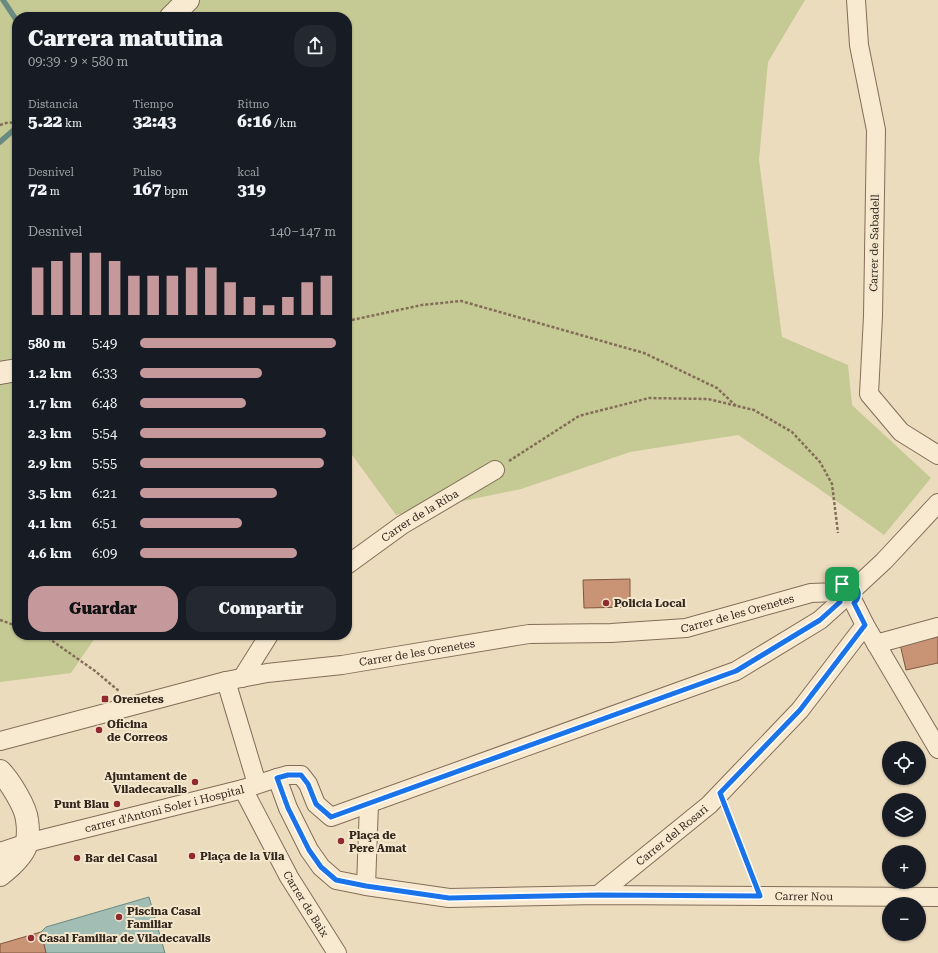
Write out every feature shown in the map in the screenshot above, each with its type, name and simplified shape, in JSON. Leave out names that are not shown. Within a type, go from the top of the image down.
[{"type":"street","points":[[176,12],[188,0]]},
{"type":"street","name":"Carrer de Sabadell","points":[[856,0],[859,45],[876,130],[873,316],[869,394],[901,432],[938,454]]},
{"type":"street","points":[[0,373],[12,371]]},
{"type":"street","name":"Carrer de la Riba","points":[[352,561],[402,525],[495,470]]},
{"type":"street","points":[[366,886],[369,804],[736,671],[820,620],[884,561],[938,502]]},
{"type":"street","name":"Carrer de les Orenetes","points":[[0,741],[234,679],[267,672],[342,665],[529,634],[611,633],[686,628],[811,593],[847,596]]},
{"type":"street","points":[[847,596],[938,749]]},
{"type":"street","name":"Carrer del Rosari","points":[[598,895],[709,805],[800,710],[865,625]]},
{"type":"street","points":[[876,644],[938,627]]},
{"type":"street","points":[[234,679],[265,640]]},
{"type":"street","name":"Carrer de Baix","points":[[234,679],[250,787],[289,877],[337,953]]},
{"type":"street","points":[[0,771],[5,776],[18,797],[28,819],[27,843],[20,856],[0,876]]},
{"type":"street","name":"carrer d'Antoni Soler i Hospital","points":[[0,852],[27,843],[250,787],[288,775],[301,775],[308,784],[316,804],[331,817],[369,804]]},
{"type":"street","name":"Carrer Nou","points":[[277,778],[295,822],[309,850],[321,867],[336,880],[366,886],[449,898],[598,895],[938,897]]},
{"type":"path","points":[[0,125],[6,122],[12,122]]},
{"type":"path","points":[[352,320],[422,305],[461,301],[644,353],[717,388],[737,406]]},
{"type":"path","points":[[495,470],[579,416],[649,398],[708,399],[754,410],[792,432],[820,462],[832,484],[838,533]]},
{"type":"path","points":[[0,620],[12,624]]},
{"type":"path","points":[[51,640],[95,671],[137,705]]},
{"type":"path","points":[[720,793],[760,896]]},
{"type":"green space","points":[[0,0],[805,0],[768,62],[759,160],[782,337],[848,365],[852,405],[931,478],[884,535],[815,486],[738,435],[630,452],[521,489],[396,515],[352,455],[352,12],[12,12],[12,640],[94,640],[71,673],[0,682]]},
{"type":"water","name":"Piscina Casal Familiar","points":[[149,897],[165,953],[46,953],[41,932],[46,927]]},
{"type":"building","points":[[630,579],[630,607],[584,608],[583,580]]},
{"type":"building","points":[[938,637],[938,663],[906,670],[900,644]]},
{"type":"building","name":"Casal Familiar de Viladecavalls","points":[[41,932],[46,953],[0,953],[0,944]]},
{"type":"waterway","points":[[3,0],[12,14]]},
{"type":"waterway","points":[[0,142],[12,131]]},
{"type":"place","name":"Policia Local","points":[[606,603]]},
{"type":"place","name":"Orenetes","points":[[105,699]]},
{"type":"place","name":"Oficina de Correos","points":[[99,730]]},
{"type":"place","name":"Ajuntament de Viladecavalls","points":[[195,782]]},
{"type":"place","name":"Punt Blau","points":[[117,804]]},
{"type":"place","name":"Plaça de Pere Amat","points":[[341,841]]},
{"type":"place","name":"Plaça de la Vila","points":[[192,856]]},
{"type":"place","name":"Bar del Casal","points":[[77,858]]},
{"type":"place","name":"Piscina Casal Familiar","points":[[119,917]]},
{"type":"place","name":"Casal Familiar de Viladecavalls","points":[[31,938]]},
{"type":"route","points":[[851,583],[857,588],[859,592],[858,598],[854,603],[865,625],[800,710],[720,793],[760,896],[598,895],[449,898],[366,886],[336,880],[321,867],[309,850],[288,808],[277,778],[288,775],[301,775],[308,784],[316,804],[331,817],[736,671],[820,620],[840,602],[836,596],[839,587],[842,584],[851,583]]}]
